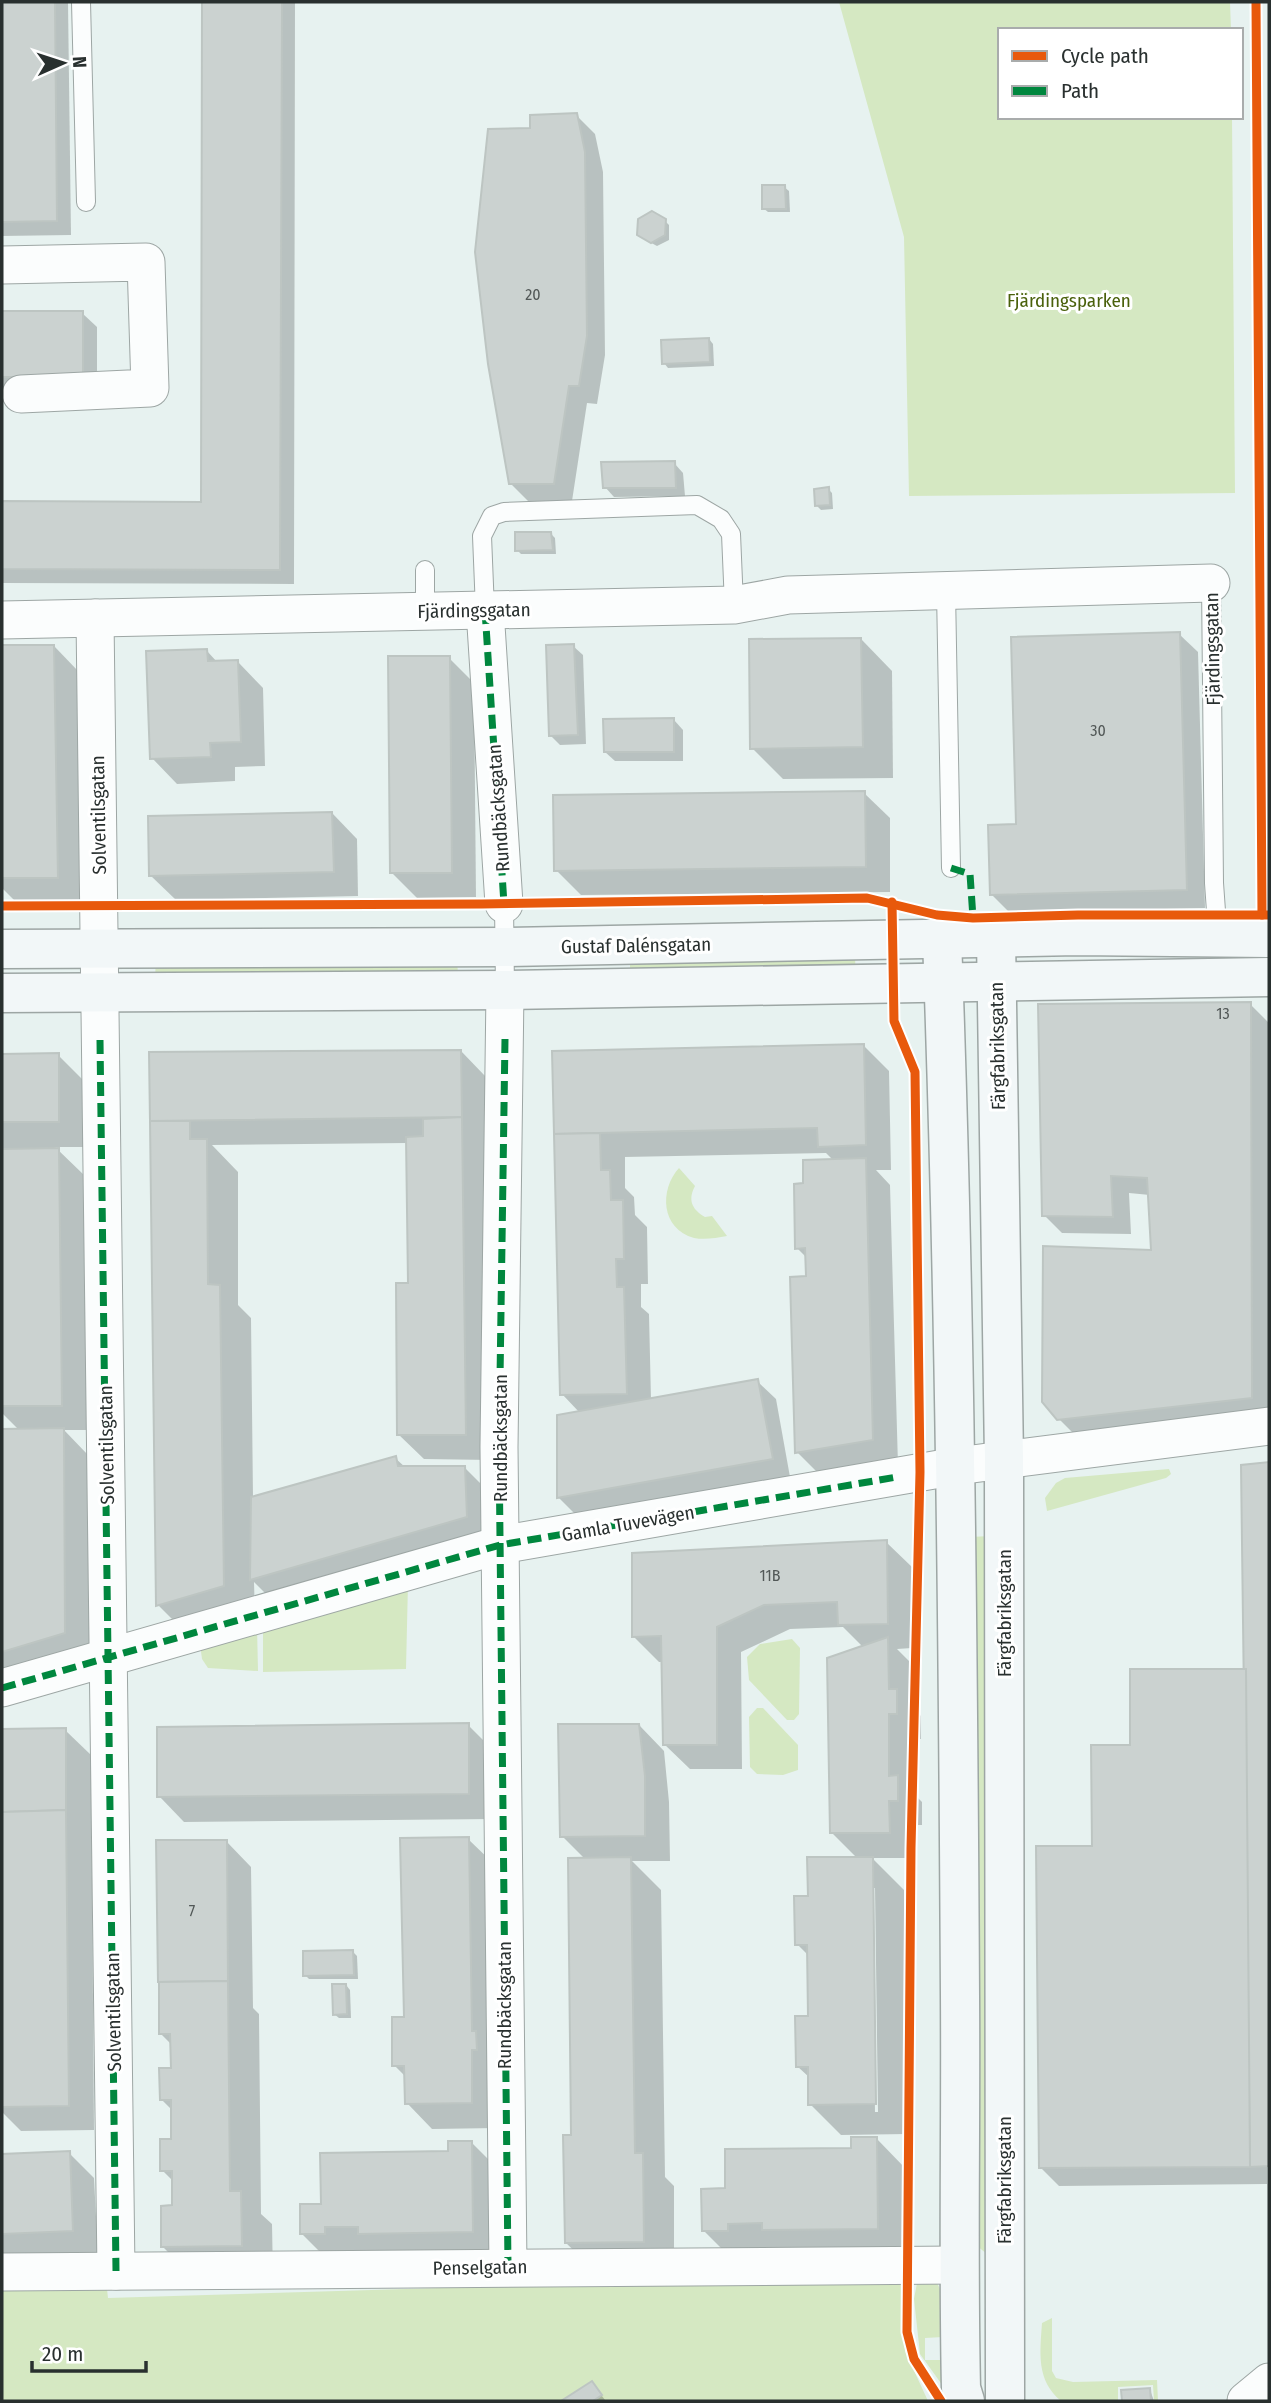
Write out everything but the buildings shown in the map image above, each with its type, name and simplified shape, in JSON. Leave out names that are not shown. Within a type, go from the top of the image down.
[{"type":"street","points":[[2,265],[146,262],[150,388],[21,394]]},
{"type":"street","name":"Fjärdingsgatan","points":[[2,620],[734,605],[788,595],[1211,583]]},
{"type":"street","name":"Rundbäcksgatan","points":[[485,610],[504,904]]},
{"type":"street","name":"Solventilsgatan","points":[[95,618],[116,2272]]},
{"type":"street","name":"Gustaf Dalénsgatan","points":[[2,949],[505,947],[996,938],[1269,938]]},
{"type":"street","name":"Färgfabriksgatan","points":[[996,938],[1004,1459],[1005,2401]]},
{"type":"street","points":[[942,939],[957,1466],[960,2041],[958,2265],[961,2388],[965,2401]]},
{"type":"street","points":[[2,993],[505,990],[1269,976]]},
{"type":"street","name":"Rundbäcksgatan","points":[[505,990],[499,1422],[508,2266]]},
{"type":"street","name":"Gamla Tuvevägen","points":[[2,1688],[500,1545],[957,1466],[1269,1426]]},
{"type":"street","points":[[958,2265],[1004,2287]]},
{"type":"street","name":"Penselgatan","points":[[2,2272],[508,2266],[958,2265]]},
{"type":"street","points":[[1246,2401],[1269,2382]]},
{"type":"lane","points":[[81,2],[86,202]]},
{"type":"lane","points":[[485,610],[482,536],[492,516],[504,512],[697,505],[722,519],[731,534],[734,605]]},
{"type":"lane","points":[[425,570],[425,611]]},
{"type":"lane","name":"Fjärdingsgatan","points":[[1211,583],[1214,883],[1218,939]]},
{"type":"lane","points":[[946,590],[951,868]]},
{"type":"lane","name":"Rundbäcksgatan","points":[[504,904],[505,990]]},
{"type":"green space","name":"Fjärdingsparken","points":[[839,2],[1230,2],[1231,28],[998,28],[998,119],[1232,119],[1235,493],[909,496],[904,237]]},
{"type":"green space","points":[[156,957],[457,958],[458,975],[155,979]]},
{"type":"green space","points":[[630,957],[855,958],[856,976],[630,973]]},
{"type":"green space","points":[[679,1168],[695,1186],[691,1199],[694,1207],[705,1217],[712,1216],[727,1236],[694,1238],[683,1233],[669,1218],[666,1197],[668,1187]]},
{"type":"green space","points":[[1169,1469],[1171,1474],[1166,1478],[1047,1511],[1045,1498],[1056,1483],[1065,1478]]},
{"type":"green space","points":[[991,1536],[987,2254],[971,2241],[970,1537]]},
{"type":"green space","points":[[408,1583],[406,1669],[263,1672],[263,1624]]},
{"type":"green space","points":[[257,1626],[258,1671],[208,1668],[202,1659],[200,1644]]},
{"type":"green space","points":[[792,1639],[800,1648],[799,1714],[794,1720],[787,1720],[749,1680],[747,1657],[760,1644]]},
{"type":"green space","points":[[757,1708],[763,1708],[798,1745],[798,1770],[783,1775],[757,1774],[750,1767],[749,1717]]},
{"type":"green space","points":[[905,2274],[905,2351],[928,2401],[2,2401],[2,2284],[107,2289],[108,2298]]},
{"type":"green space","points":[[918,2278],[936,2281],[942,2293],[943,2337],[925,2338],[925,2360],[945,2360],[953,2400],[920,2354],[914,2299]]},
{"type":"green space","points":[[1052,2318],[1052,2371],[1056,2378],[1073,2382],[1157,2380],[1158,2401],[1154,2401],[1153,2385],[1118,2387],[1118,2401],[1061,2401],[1047,2384],[1041,2365],[1042,2323]]},
{"type":"marked path","points":[[485,610],[504,904]]},
{"type":"marked path","points":[[951,868],[970,874],[973,918]]},
{"type":"marked path","points":[[505,1039],[499,1447],[508,2266]]},
{"type":"marked path","points":[[100,1040],[116,2271]]},
{"type":"marked path","points":[[2,1688],[500,1545],[897,1477]]},
{"type":"cycle path","points":[[1256,2],[1262,915]]},
{"type":"cycle path","points":[[2,906],[482,904],[867,898],[937,915],[973,918],[1269,915]]},
{"type":"cycle path","points":[[892,902],[894,1021],[915,1072],[920,1472],[911,1848],[907,2332],[914,2359],[941,2401]]}]
